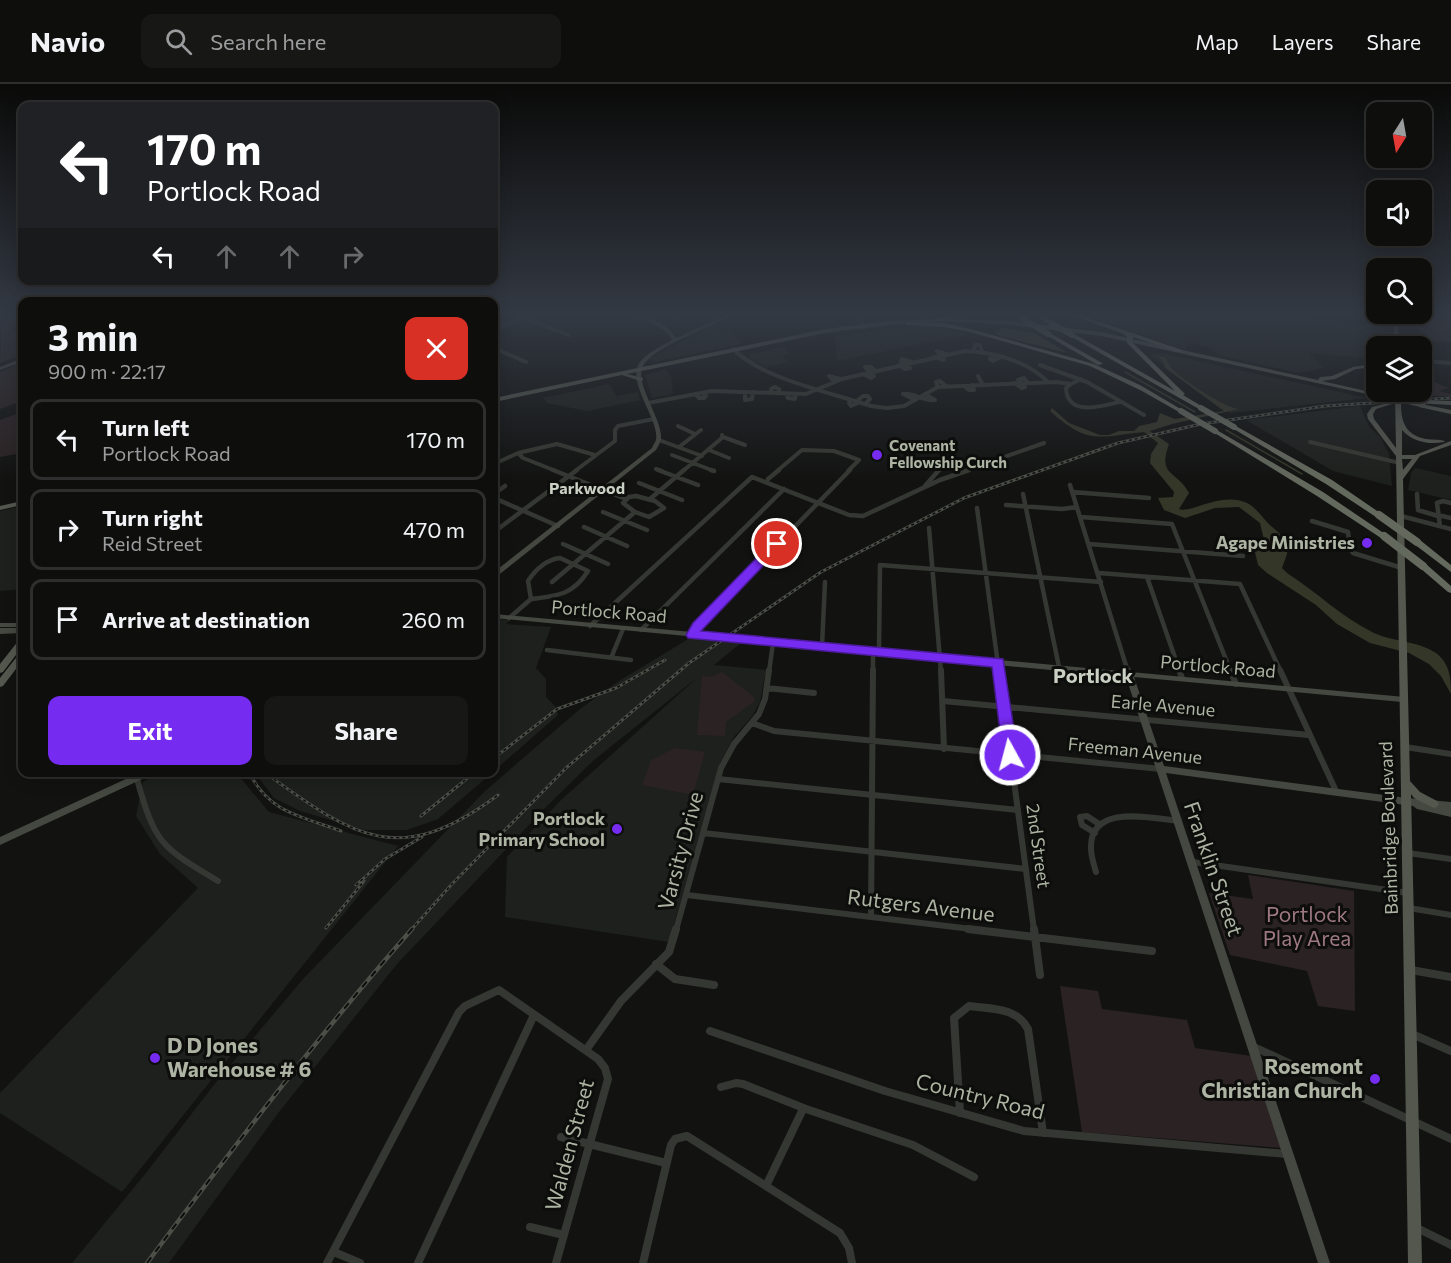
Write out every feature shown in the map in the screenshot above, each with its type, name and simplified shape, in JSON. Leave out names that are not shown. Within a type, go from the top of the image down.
[{"type":"highway","points":[[1103,370],[1143,389]]},
{"type":"highway","points":[[1110,370],[1320,494],[1384,536],[1451,590]]},
{"type":"highway","points":[[1134,370],[1329,482],[1417,542],[1451,569]]},
{"type":"highway","points":[[1158,370],[1181,393],[1201,408]]},
{"type":"main road","points":[[498,572],[647,455],[659,440],[641,370]]},
{"type":"main road","points":[[498,400],[646,370]]},
{"type":"main road","points":[[498,400],[653,370]]},
{"type":"main road","points":[[1262,370],[1366,393]]},
{"type":"main road","points":[[1264,370],[1366,392]]},
{"type":"main road","points":[[1303,378],[1331,379],[1350,370]]},
{"type":"main road","points":[[1356,370],[1344,376],[1347,384],[1360,391]]},
{"type":"main road","name":"Bainbridge Boulevard","points":[[1399,402],[1404,657],[1402,699],[1411,970],[1415,1263]]},
{"type":"main road","points":[[1408,402],[1451,413]]},
{"type":"main road","points":[[1451,403],[1421,405],[1390,403],[1374,408],[1370,417],[1400,460],[1415,457],[1451,442]]},
{"type":"main road","points":[[1400,422],[1403,430],[1410,435],[1422,440],[1439,442]]},
{"type":"main road","points":[[1399,437],[1427,442],[1451,442]]},
{"type":"main road","points":[[1399,437],[1424,443],[1451,442]]},
{"type":"main road","points":[[1424,443],[1430,449]]},
{"type":"main road","points":[[1400,478],[1415,457]]},
{"type":"main road","points":[[0,504],[18,502]]},
{"type":"main road","points":[[0,508],[18,502]]},
{"type":"main road","name":"Portlock Road","points":[[498,617],[1402,699]]},
{"type":"main road","points":[[0,625],[18,625]]},
{"type":"main road","points":[[0,631],[18,631]]},
{"type":"main road","points":[[0,670],[18,647]]},
{"type":"main road","points":[[0,684],[18,661]]},
{"type":"main road","name":"Franklin Street","points":[[1129,674],[1324,1263]]},
{"type":"main road","name":"Freeman Avenue","points":[[1161,769],[1451,806]]},
{"type":"main road","points":[[0,842],[141,777]]},
{"type":"main road","points":[[1406,783],[1417,795],[1434,804]]},
{"type":"main road","name":"Freeman Avenue","points":[[1407,802],[1451,813]]},
{"type":"street","points":[[761,370],[858,402],[889,408],[892,412],[896,412],[896,407],[915,400],[938,387],[964,386],[969,390],[974,390],[972,385],[1048,382],[1071,384]]},
{"type":"street","points":[[648,403],[696,394],[699,398],[704,398],[706,396],[703,393],[771,393],[771,389],[775,387],[779,389],[779,393],[788,394],[788,398],[795,399],[795,394],[806,394],[834,381],[829,376],[840,379],[879,370]]},
{"type":"street","points":[[1036,370],[1048,382]]},
{"type":"street","points":[[1055,370],[1081,379],[1144,415]]},
{"type":"street","points":[[978,376],[983,385]]},
{"type":"street","points":[[1081,379],[1066,388],[1067,399],[1071,403],[1100,407],[1119,402]]},
{"type":"street","points":[[745,392],[745,400],[748,401],[752,399],[753,392]]},
{"type":"street","points":[[915,400],[903,394],[908,393],[931,401],[935,400],[925,394]]},
{"type":"street","points":[[498,529],[615,440],[615,431],[618,426],[654,419]]},
{"type":"street","points":[[678,426],[695,434]]},
{"type":"street","points":[[679,447],[701,429]]},
{"type":"street","points":[[650,499],[723,436],[745,445]]},
{"type":"street","points":[[659,440],[702,456]]},
{"type":"street","points":[[590,626],[752,477],[853,516],[863,516],[924,487],[1044,442]]},
{"type":"street","points":[[1310,442],[1400,460]]},
{"type":"street","points":[[498,462],[518,453],[558,444],[595,455]]},
{"type":"street","points":[[709,450],[729,458]]},
{"type":"street","points":[[692,635],[697,627],[859,460],[834,452],[802,450],[768,479]]},
{"type":"street","points":[[518,453],[523,458],[626,499],[636,496],[650,499],[662,504],[664,508],[651,517],[635,512],[623,503],[626,499]]},
{"type":"street","points":[[672,455],[714,471]]},
{"type":"street","points":[[924,487],[941,468]]},
{"type":"street","points":[[656,469],[698,485]]},
{"type":"street","points":[[639,483],[682,500]]},
{"type":"street","name":"Franklin Street","points":[[1070,485],[1129,674]]},
{"type":"street","points":[[498,492],[505,486]]},
{"type":"street","points":[[642,630],[784,489]]},
{"type":"street","points":[[1072,492],[1149,498]]},
{"type":"street","points":[[1023,494],[1059,668]]},
{"type":"street","points":[[1417,494],[1418,510],[1451,518]]},
{"type":"street","points":[[498,498],[558,526]]},
{"type":"street","points":[[1440,526],[1438,502],[1451,503]]},
{"type":"street","points":[[1006,505],[1062,509],[1077,507]]},
{"type":"street","name":"2nd Street","points":[[977,508],[1040,975]]},
{"type":"street","points":[[603,512],[647,530]]},
{"type":"street","points":[[552,582],[635,512]]},
{"type":"street","points":[[1401,516],[1451,529]]},
{"type":"street","points":[[1081,517],[1172,524],[1236,684]]},
{"type":"street","points":[[1312,521],[1349,532],[1350,549],[1356,555],[1402,568]]},
{"type":"street","points":[[584,527],[627,546]]},
{"type":"street","points":[[929,528],[944,748]]},
{"type":"street","points":[[564,544],[608,564]]},
{"type":"street","points":[[1089,544],[1243,556]]},
{"type":"street","points":[[509,618],[531,599],[563,595],[582,581],[588,571],[574,563],[554,558],[531,575],[528,581],[531,599]]},
{"type":"street","points":[[871,917],[871,741],[880,565],[1101,582]]},
{"type":"street","points":[[1099,573],[1240,584],[1336,791]]},
{"type":"street","points":[[1147,577],[1182,678]]},
{"type":"street","points":[[822,646],[825,582]]},
{"type":"street","points":[[611,658],[623,629]]},
{"type":"street","name":"Varsity Drive","points":[[586,1050],[621,1000],[669,952],[687,895],[721,768],[734,744],[762,708],[773,643]]},
{"type":"street","points":[[547,650],[631,660]]},
{"type":"street","points":[[767,688],[814,693]]},
{"type":"street","name":"Earle Avenue","points":[[942,701],[1310,735]]},
{"type":"street","name":"Freeman Avenue","points":[[752,723],[774,732],[1161,769]]},
{"type":"street","points":[[1405,747],[1451,754]]},
{"type":"street","points":[[137,779],[149,818],[163,844],[185,862],[218,881]]},
{"type":"street","points":[[718,779],[1018,810]]},
{"type":"street","points":[[1096,872],[1092,855],[1095,833],[1099,824],[1104,820],[1120,815],[1179,821]]},
{"type":"street","points":[[1095,833],[1082,825],[1080,817],[1086,816],[1099,824]]},
{"type":"street","points":[[703,833],[1026,870]]},
{"type":"street","points":[[1408,853],[1451,859]]},
{"type":"street","points":[[1193,862],[1409,894]]},
{"type":"street","name":"Rutgers Avenue","points":[[687,895],[1152,951]]},
{"type":"street","points":[[1409,908],[1451,915]]},
{"type":"street","points":[[656,964],[675,979],[714,984]]},
{"type":"street","points":[[1411,970],[1451,976]]},
{"type":"street","name":"Walden Street","points":[[334,1252],[459,1012],[465,1006],[499,990],[586,1050],[605,1068],[608,1079],[556,1263]]},
{"type":"street","points":[[960,1113],[954,1018],[969,1006],[1011,1012],[1024,1021],[1028,1029],[1043,1132]]},
{"type":"street","points":[[418,1263],[534,1015]]},
{"type":"street","name":"Country Road","points":[[710,1031],[885,1091],[1024,1131],[1287,1154]]},
{"type":"street","points":[[1411,1033],[1451,1051]]},
{"type":"street","points":[[1253,1047],[1451,1139]]},
{"type":"street","points":[[721,1087],[736,1083],[743,1084],[802,1109],[921,1148],[961,1173],[974,1177]]},
{"type":"street","points":[[766,1186],[802,1109]]},
{"type":"street","points":[[643,1263],[670,1145],[681,1136],[687,1136],[840,1233],[849,1248],[852,1263]]},
{"type":"street","points":[[561,1137],[666,1163]]},
{"type":"street","points":[[1414,1226],[1451,1245]]},
{"type":"street","points":[[530,1227],[564,1235]]},
{"type":"street","points":[[327,1263],[334,1252],[360,1263]]},
{"type":"shaded area","points":[[667,370],[671,376],[673,394],[652,398],[645,375]]},
{"type":"shaded area","points":[[1168,370],[1173,370],[1195,387],[1224,404],[1239,409],[1150,431],[1169,444],[1165,462],[1167,468],[1189,493],[1179,509],[1184,510],[1227,500],[1237,500],[1251,505],[1286,540],[1288,549],[1282,568],[1287,573],[1362,627],[1382,636],[1422,646],[1436,653],[1441,657],[1449,672],[1451,694],[1441,676],[1429,664],[1409,653],[1370,643],[1337,624],[1316,605],[1267,573],[1258,565],[1254,548],[1264,540],[1260,523],[1239,507],[1215,508],[1185,518],[1164,510],[1158,498],[1173,497],[1174,492],[1150,463],[1151,454],[1158,443],[1144,432],[1104,437],[1084,434],[1063,422],[1050,411],[1052,408],[1069,423],[1100,435],[1109,435],[1119,431],[1134,431],[1139,426],[1157,422],[1160,413],[1175,419],[1224,411]]},
{"type":"shaded area","points":[[1170,370],[1240,370],[1366,398],[1230,413]]},
{"type":"shaded area","points":[[1286,370],[1314,370],[1299,373]]},
{"type":"shaded area","points":[[609,384],[617,396],[638,392],[640,400],[587,411],[547,403],[543,398]]},
{"type":"shaded area","points":[[1360,406],[1369,427],[1380,437],[1389,454],[1392,486],[1333,471],[1246,420]]},
{"type":"shaded area","points":[[1415,468],[1451,476],[1451,500],[1408,490],[1411,473]]},
{"type":"shaded area","points":[[18,507],[18,589],[0,591],[0,511]]},
{"type":"shaded area","points":[[498,619],[510,620],[506,624],[551,627],[536,668],[546,679],[546,697],[555,706],[558,715],[498,768]]},
{"type":"shaded area","points":[[690,638],[741,643],[714,665],[766,670],[760,702],[753,715],[734,737],[720,763],[669,942],[505,917],[507,857],[560,801],[698,677],[594,760],[546,807],[397,964],[279,1112],[169,1263],[72,1263],[146,1173],[213,1086],[303,979],[485,791],[580,709],[619,681]]},
{"type":"shaded area","points":[[153,777],[240,777],[269,812],[398,846],[122,1192],[0,1113],[0,1093],[198,888],[160,854],[136,816],[143,782]]},
{"type":"shaded area","points":[[258,777],[487,777],[438,819],[407,830],[365,830],[300,811],[274,798]]},
{"type":"green space","points":[[18,370],[18,402],[0,409],[0,372]]},
{"type":"green space","points":[[1432,381],[1448,388],[1439,391],[1451,394],[1451,396],[1432,396]]},
{"type":"green space","points":[[18,413],[18,454],[0,457],[0,420]]},
{"type":"green space","points":[[722,672],[754,697],[755,701],[726,722],[725,736],[697,735],[702,676],[712,677]]},
{"type":"green space","points":[[675,748],[705,752],[694,791],[688,794],[642,785],[651,760]]},
{"type":"green space","name":"Portlock Play Area","points":[[1248,875],[1354,891],[1355,1011],[1318,1006],[1307,971],[1230,955],[1209,893],[1253,899]]},
{"type":"green space","points":[[1060,986],[1098,991],[1102,1009],[1187,1020],[1195,1048],[1252,1056],[1282,1148],[1082,1132]]},
{"type":"waterway","points":[[1125,372],[1195,412]]},
{"type":"waterway","points":[[1226,430],[1302,474]]},
{"type":"railway","points":[[411,930],[452,884],[566,768],[689,663],[821,572],[964,498],[1118,443],[1201,424],[1325,406],[1451,398]]},
{"type":"railway","points":[[498,755],[557,709],[616,688],[665,660]]},
{"type":"railway","points":[[252,777],[257,786],[276,805],[300,817],[341,831]]},
{"type":"railway","points":[[271,777],[324,813],[351,827],[377,836],[403,838],[432,832],[463,818],[498,795]]},
{"type":"railway","points":[[421,816],[469,777]]},
{"type":"railway","points":[[356,885],[385,859],[422,837]]},
{"type":"railway","points":[[326,928],[364,881]]},
{"type":"railway","points":[[147,1263],[276,1093],[412,929]]},
{"type":"place","name":"Covenant Fellowship Curch","points":[[877,455]]},
{"type":"place","name":"Agape Ministries","points":[[1367,543]]},
{"type":"place","name":"Portlock Primary School","points":[[617,829]]},
{"type":"place","name":"D D Jones Warehouse # 6","points":[[155,1058]]},
{"type":"place","name":"Rosemont Christian Church","points":[[1375,1079]]},
{"type":"district","name":"Parkwood","points":[[587,488]]},
{"type":"district","name":"Portlock","points":[[1093,676]]},
{"type":"route","points":[[777,544],[697,627],[692,635],[998,663],[1010,755]]}]
